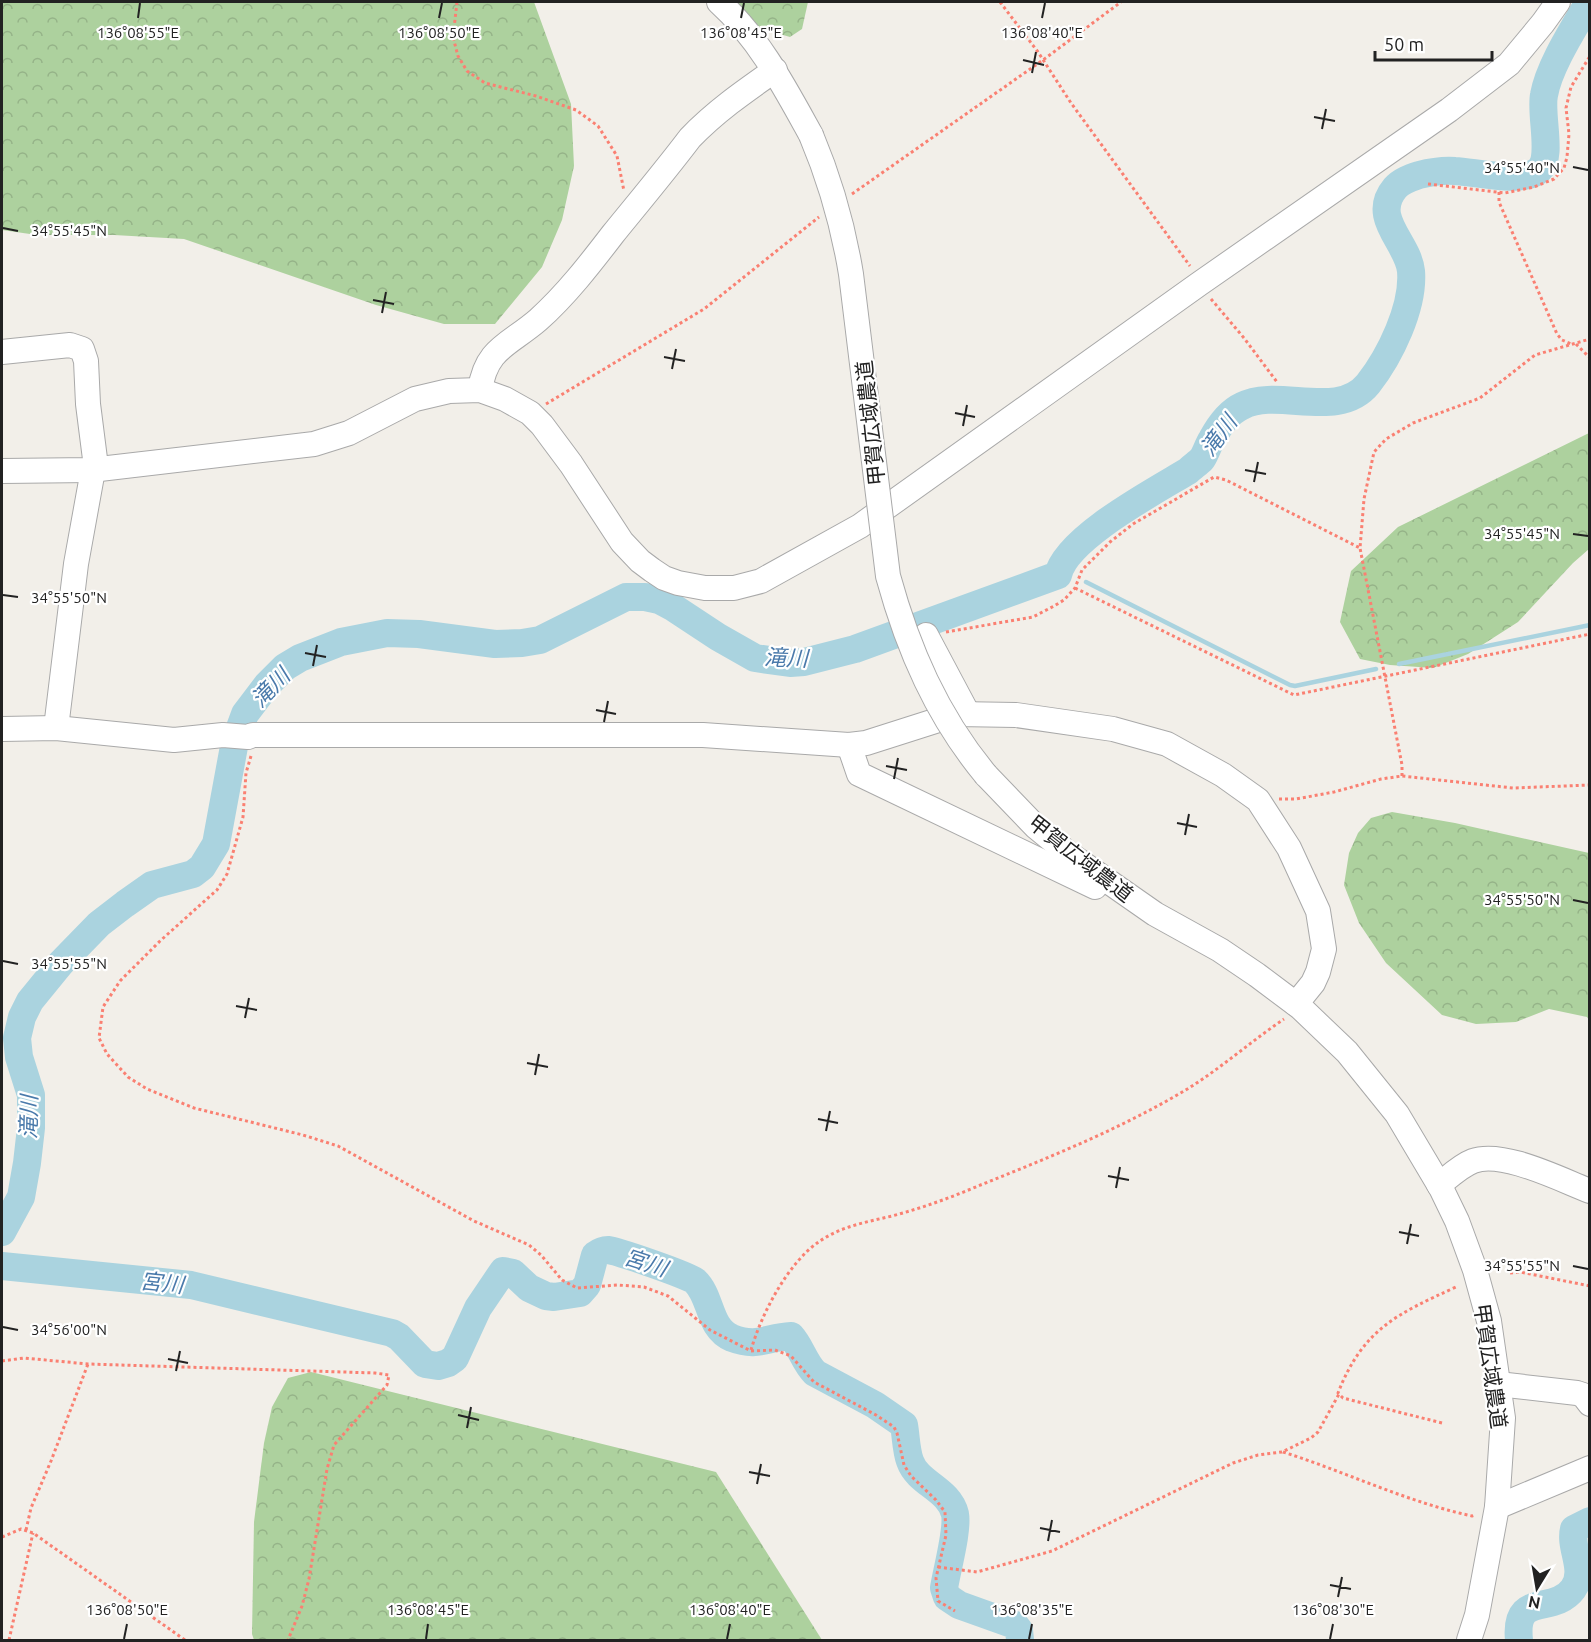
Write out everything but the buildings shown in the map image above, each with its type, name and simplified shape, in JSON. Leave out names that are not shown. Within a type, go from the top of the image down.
[{"type":"street","name":"甲賀広域農道","points":[[719,2],[732,14],[775,70],[812,135],[834,196],[851,274],[888,576],[900,617],[921,673],[945,719],[986,775],[1036,827],[1069,854],[1155,914],[1220,950],[1257,975],[1298,1006],[1347,1052],[1396,1114],[1457,1221],[1475,1270],[1489,1321],[1503,1418],[1497,1507],[1477,1615],[1469,1641]]},
{"type":"street","points":[[2,471],[92,470],[314,444],[349,433],[415,399],[449,391],[480,390],[505,399],[530,413],[542,425],[571,464],[622,542],[652,570],[664,578],[693,586],[720,589],[734,588],[761,580],[778,573],[860,526],[1488,81],[1521,51],[1558,2]]},
{"type":"street","points":[[480,390],[484,369],[491,357],[528,329],[563,295],[690,138],[730,101],[775,70]]},
{"type":"street","points":[[2,352],[70,345],[82,349],[86,362],[88,404],[95,459],[76,564],[56,728]]},
{"type":"street","points":[[926,635],[968,714]]},
{"type":"street","points":[[2,729],[56,728],[174,740],[253,735],[703,735],[849,745],[866,743],[957,714],[1016,715],[1113,729],[1167,744],[1223,775],[1258,800],[1289,848],[1318,911],[1324,949],[1313,983],[1298,1006]]},
{"type":"street","points":[[849,745],[859,774],[1155,914]]},
{"type":"street","points":[[1438,1185],[1472,1161],[1488,1159],[1529,1166],[1590,1191]]},
{"type":"street","points":[[1498,1384],[1577,1393],[1583,1395],[1590,1404]]},
{"type":"street","points":[[1497,1507],[1590,1468]]},
{"type":"path","points":[[457,2],[453,37],[458,56],[468,71],[485,83],[536,96],[576,110],[598,126],[617,156],[628,216]]},
{"type":"path","points":[[1000,2],[1183,255],[1199,284],[1277,382]]},
{"type":"path","points":[[1428,184],[1514,192],[1554,179],[1564,168],[1569,141],[1566,114],[1568,97],[1575,77],[1590,56]]},
{"type":"path","points":[[1498,192],[1499,202],[1557,334],[1562,340],[1575,344],[1590,358]]},
{"type":"path","points":[[1402,776],[1386,676],[1360,548],[1364,499],[1374,452],[1382,443],[1424,418],[1480,398],[1534,354],[1590,339]]},
{"type":"path","points":[[926,635],[1033,617],[1064,600],[1075,588],[1082,570],[1110,542],[1133,524],[1214,477],[1226,480],[1360,548]]},
{"type":"path","points":[[1075,588],[1294,695],[1590,634]]},
{"type":"path","points":[[232,736],[252,753],[246,773],[243,817],[227,874],[217,890],[160,941],[120,981],[103,1007],[99,1038],[107,1054],[128,1077],[147,1089],[194,1108],[338,1146],[474,1221],[529,1245],[541,1254],[562,1280],[577,1288],[618,1285],[644,1287],[668,1296],[710,1330],[751,1351],[775,1350],[791,1356],[814,1382],[894,1427],[904,1465],[911,1476],[945,1512],[946,1535],[938,1567],[936,1588],[938,1601],[955,1611]]},
{"type":"path","points":[[1258,800],[1296,799],[1402,776],[1514,788],[1590,785]]},
{"type":"path","points":[[751,1351],[755,1337],[778,1290],[794,1264],[820,1240],[840,1230],[958,1195],[1135,1118],[1200,1080],[1298,1006]]},
{"type":"path","points":[[1510,1273],[1520,1272],[1590,1286]]},
{"type":"path","points":[[938,1567],[977,1572],[1052,1551],[1233,1463],[1258,1455],[1282,1452],[1302,1443],[1318,1432],[1340,1394],[1346,1373],[1355,1357],[1376,1331],[1401,1314],[1456,1287]]},
{"type":"path","points":[[2,1361],[24,1359],[88,1364],[375,1372],[389,1375],[387,1385],[334,1445],[327,1469],[309,1579],[288,1641]]},
{"type":"path","points":[[25,1531],[31,1508],[88,1364]]},
{"type":"path","points":[[1340,1394],[1343,1398],[1442,1423]]},
{"type":"path","points":[[1282,1452],[1442,1509],[1472,1516],[1497,1507]]},
{"type":"path","points":[[2,1537],[21,1529],[33,1533],[185,1641]]},
{"type":"path","points":[[9,1641],[33,1533]]},
{"type":"green space","points":[[2,2],[534,2],[571,104],[574,166],[562,220],[542,267],[495,324],[444,324],[376,305],[184,239],[114,235],[37,235],[2,230]]},
{"type":"green space","points":[[720,2],[808,2],[802,29],[790,37],[732,20]]},
{"type":"green space","points":[[1589,433],[1589,549],[1518,622],[1468,654],[1433,668],[1390,665],[1360,659],[1340,622],[1351,571],[1398,527]]},
{"type":"green space","points":[[1392,812],[1455,823],[1589,853],[1589,1020],[1587,1017],[1549,1009],[1516,1022],[1476,1024],[1442,1015],[1386,963],[1359,923],[1344,885],[1349,853],[1358,833],[1371,818]]},
{"type":"green space","points":[[311,1372],[716,1472],[822,1640],[254,1640],[252,1634],[254,1522],[264,1443],[272,1407],[288,1378]]},
{"type":"waterway","name":"滝川","points":[[2,1232],[21,1197],[27,1163],[31,1128],[31,1095],[19,1057],[17,1038],[22,1017],[30,1001],[61,963],[99,924],[152,885],[193,874],[202,867],[216,844],[235,741],[245,714],[267,685],[285,667],[300,658],[341,642],[387,633],[419,634],[495,644],[540,640],[626,597],[659,600],[755,658],[790,663],[804,662],[855,649],[1058,575],[1065,561],[1077,546],[1094,531],[1134,503],[1188,471],[1200,460],[1221,424],[1237,409],[1257,401],[1341,400],[1355,395],[1368,384],[1384,360],[1399,330],[1405,315],[1411,285],[1408,260],[1388,220],[1388,199],[1400,183],[1428,173],[1450,171],[1511,177],[1532,174],[1539,170],[1543,164],[1546,146],[1543,103],[1547,84],[1563,47],[1589,2]]},
{"type":"waterway","points":[[1086,582],[1290,685],[1295,686],[1376,669]]},
{"type":"waterway","points":[[1399,664],[1590,625]]},
{"type":"waterway","name":"宮川","points":[[2,1266],[191,1285],[392,1333],[399,1337],[425,1364],[438,1366],[455,1358],[478,1308],[503,1271],[513,1273],[529,1288],[554,1297],[580,1293],[587,1285],[595,1255],[604,1250],[668,1269],[695,1281],[705,1295],[714,1320],[724,1333],[732,1338],[749,1342],[791,1336],[815,1373],[875,1405],[904,1425],[910,1461],[914,1469],[947,1498],[955,1514],[954,1539],[944,1588],[947,1597],[959,1605],[1015,1625],[1019,1630],[1020,1640]]},
{"type":"waterway","name":"宮川","points":[[1519,1640],[1519,1625],[1523,1615],[1529,1609],[1565,1597],[1573,1589],[1578,1574],[1574,1529],[1590,1521]]}]
